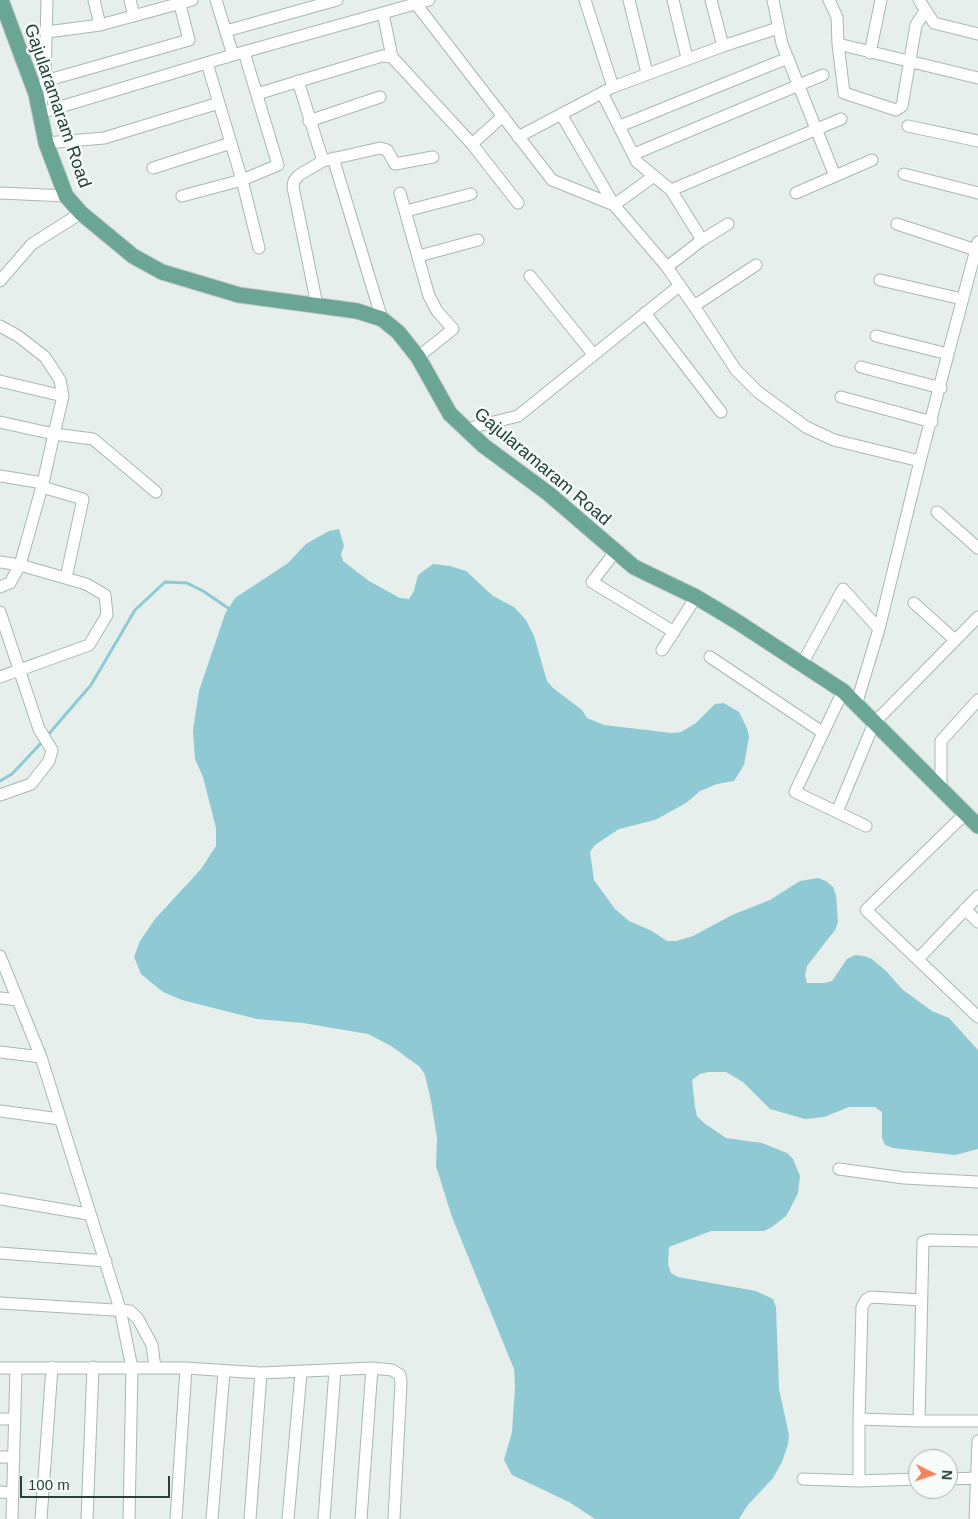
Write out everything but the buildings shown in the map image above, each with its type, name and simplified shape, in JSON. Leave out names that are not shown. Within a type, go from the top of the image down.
[{"type":"main road","name":"Gajularamaram Road","points":[[4,7],[36,94],[46,143],[66,196],[81,213],[133,256],[162,272],[239,295],[358,311],[382,319],[398,332],[418,357],[450,414],[492,453],[549,494],[634,567],[696,597],[843,692],[978,826]]},
{"type":"street","points":[[47,0],[45,80],[40,113],[429,0]]},
{"type":"street","points":[[94,0],[100,25]]},
{"type":"street","points":[[130,0],[134,16]]},
{"type":"street","points":[[47,32],[100,25],[192,0]]},
{"type":"street","points":[[182,196],[242,180],[278,165],[257,94],[226,31],[216,0]]},
{"type":"street","points":[[226,31],[337,0]]},
{"type":"street","points":[[585,0],[613,87]]},
{"type":"street","points":[[629,0],[647,73]]},
{"type":"street","points":[[673,0],[687,58]]},
{"type":"street","points":[[711,0],[723,46]]},
{"type":"street","points":[[773,0],[778,28],[797,85],[835,176]]},
{"type":"street","points":[[829,0],[836,17]]},
{"type":"street","points":[[840,0],[836,17],[844,93],[896,110],[902,106],[916,25],[925,11]]},
{"type":"street","points":[[870,53],[882,0]]},
{"type":"street","points":[[919,0],[934,23],[978,34]]},
{"type":"street","points":[[45,80],[189,40],[180,4]]},
{"type":"street","points":[[416,4],[552,180],[614,205]]},
{"type":"street","points":[[384,13],[392,57],[472,144],[518,203]]},
{"type":"street","points":[[518,137],[613,87],[687,58],[778,28]]},
{"type":"street","points":[[838,44],[978,78]]},
{"type":"street","points":[[257,94],[382,56],[392,57]]},
{"type":"street","points":[[620,126],[788,58]]},
{"type":"street","points":[[207,63],[242,180],[259,248]]},
{"type":"street","points":[[634,154],[823,75]]},
{"type":"street","points":[[298,81],[309,121],[328,160],[382,319]]},
{"type":"street","points":[[602,93],[637,162],[671,190],[702,240]]},
{"type":"street","points":[[309,121],[380,97]]},
{"type":"street","points":[[46,143],[104,138],[219,103]]},
{"type":"street","points":[[561,114],[614,205],[666,267],[736,370],[758,392],[806,427],[834,440],[920,461]]},
{"type":"street","points":[[472,144],[503,116]]},
{"type":"street","points":[[671,190],[841,119]]},
{"type":"street","points":[[908,126],[978,141]]},
{"type":"street","points":[[153,168],[231,143]]},
{"type":"street","points":[[317,305],[293,187],[294,180],[299,175],[328,160],[380,148],[387,150],[395,164],[433,157]]},
{"type":"street","points":[[796,193],[872,160]]},
{"type":"street","points":[[904,174],[978,193]]},
{"type":"street","points":[[614,205],[654,176]]},
{"type":"street","points":[[0,193],[66,196]]},
{"type":"street","points":[[400,193],[429,296],[437,311],[453,329],[418,357]]},
{"type":"street","points":[[406,212],[471,194]]},
{"type":"street","points":[[0,281],[32,244],[81,213]]},
{"type":"street","points":[[666,267],[702,240],[728,224]]},
{"type":"street","points":[[856,705],[879,629],[920,461],[932,422],[977,246],[897,224]]},
{"type":"street","points":[[419,256],[478,240]]},
{"type":"street","points":[[694,306],[756,264]]},
{"type":"street","points":[[530,276],[593,354]]},
{"type":"street","points":[[880,280],[962,299]]},
{"type":"street","points":[[466,429],[518,416],[678,286]]},
{"type":"street","points":[[645,313],[721,412]]},
{"type":"street","points":[[0,326],[46,356],[60,380],[64,396],[43,485],[20,565],[10,583],[0,587]]},
{"type":"street","points":[[876,336],[948,354]]},
{"type":"street","points":[[861,367],[940,388]]},
{"type":"street","points":[[0,380],[64,396]]},
{"type":"street","points":[[841,397],[932,422]]},
{"type":"street","points":[[0,422],[54,434],[93,439],[156,492]]},
{"type":"street","points":[[0,476],[43,485],[84,498],[66,578]]},
{"type":"street","points":[[937,512],[978,548]]},
{"type":"street","points":[[615,552],[592,582],[674,632]]},
{"type":"street","points":[[0,562],[20,565],[86,584],[105,595],[107,615],[89,645],[0,678]]},
{"type":"street","points":[[802,664],[843,588],[879,629]]},
{"type":"street","points":[[662,650],[696,597]]},
{"type":"street","points":[[914,603],[955,640]]},
{"type":"street","points":[[0,612],[39,729],[52,750],[49,761],[31,784],[0,795]]},
{"type":"street","points":[[837,812],[874,722],[978,617]]},
{"type":"street","points":[[710,657],[822,732]]},
{"type":"street","points":[[843,692],[822,732],[795,792],[866,826]]},
{"type":"street","points":[[941,790],[941,740],[978,700]]},
{"type":"street","points":[[965,814],[866,910],[978,1017]]},
{"type":"street","points":[[918,958],[978,896]]},
{"type":"street","points":[[965,909],[978,922]]},
{"type":"street","points":[[0,956],[41,1057],[88,1214],[106,1261],[120,1309],[132,1368],[129,1519]]},
{"type":"street","points":[[0,998],[18,1000]]},
{"type":"street","points":[[0,1052],[41,1057]]},
{"type":"street","points":[[0,1110],[60,1119]]},
{"type":"street","points":[[839,1169],[904,1178],[978,1182]]},
{"type":"street","points":[[0,1199],[88,1214]]},
{"type":"street","points":[[919,1421],[923,1242],[929,1240],[978,1241]]},
{"type":"street","points":[[0,1252],[106,1261]]},
{"type":"street","points":[[859,1481],[862,1307],[866,1300],[871,1298],[921,1300]]},
{"type":"street","points":[[0,1303],[120,1309],[135,1314],[152,1345],[155,1368]]},
{"type":"street","points":[[41,1519],[52,1367]]},
{"type":"street","points":[[0,1368],[186,1368],[261,1373],[301,1373],[372,1368],[397,1372],[402,1383],[394,1519]]},
{"type":"street","points":[[12,1519],[16,1368]]},
{"type":"street","points":[[87,1519],[93,1368]]},
{"type":"street","points":[[176,1519],[186,1368]]},
{"type":"street","points":[[361,1519],[372,1368]]},
{"type":"street","points":[[324,1519],[335,1370]]},
{"type":"street","points":[[212,1519],[224,1372]]},
{"type":"street","points":[[250,1519],[261,1373]]},
{"type":"street","points":[[288,1519],[301,1373]]},
{"type":"street","points":[[0,1419],[15,1419]]},
{"type":"street","points":[[859,1419],[978,1421]]},
{"type":"street","points":[[975,1519],[978,1442]]},
{"type":"street","points":[[0,1456],[14,1458]]},
{"type":"street","points":[[958,1479],[977,1478]]},
{"type":"street","points":[[802,1479],[859,1481],[908,1479]]},
{"type":"street","points":[[0,1492],[13,1493]]},
{"type":"water","points":[[339,529],[344,546],[341,554],[343,561],[369,581],[400,598],[409,599],[414,591],[418,575],[433,564],[450,566],[466,571],[493,596],[514,607],[526,620],[534,636],[547,681],[553,688],[582,710],[587,718],[604,725],[672,733],[681,732],[696,723],[715,704],[724,703],[739,712],[749,737],[744,765],[734,781],[717,784],[700,791],[686,803],[655,820],[619,829],[595,845],[590,852],[594,880],[615,909],[629,921],[652,931],[667,941],[676,941],[693,936],[732,915],[770,900],[800,881],[818,878],[826,881],[833,887],[836,895],[838,922],[835,930],[807,966],[805,975],[807,983],[832,981],[847,959],[855,955],[872,959],[903,990],[932,1011],[949,1018],[978,1050],[978,1149],[955,1155],[893,1148],[885,1145],[882,1138],[882,1112],[875,1107],[849,1107],[824,1117],[805,1119],[770,1109],[743,1082],[726,1072],[708,1072],[700,1074],[692,1080],[697,1116],[704,1123],[726,1138],[762,1143],[787,1153],[793,1159],[800,1176],[798,1193],[790,1209],[786,1216],[772,1227],[764,1231],[711,1231],[669,1247],[668,1264],[671,1273],[678,1277],[756,1291],[773,1299],[776,1307],[779,1389],[789,1435],[788,1444],[782,1462],[773,1478],[747,1506],[739,1519],[595,1519],[569,1502],[512,1475],[504,1460],[512,1432],[515,1387],[514,1369],[452,1217],[436,1166],[437,1138],[425,1075],[420,1067],[391,1046],[368,1034],[303,1023],[257,1019],[182,1000],[163,992],[141,974],[134,957],[140,941],[155,919],[201,869],[216,846],[216,828],[203,777],[195,759],[193,730],[199,691],[225,614],[235,598],[288,563],[306,544],[329,531]]},
{"type":"waterway","points":[[47,736],[91,685],[135,610],[165,582],[187,583],[228,608]]},
{"type":"waterway","points":[[0,781],[12,774],[43,741]]}]
